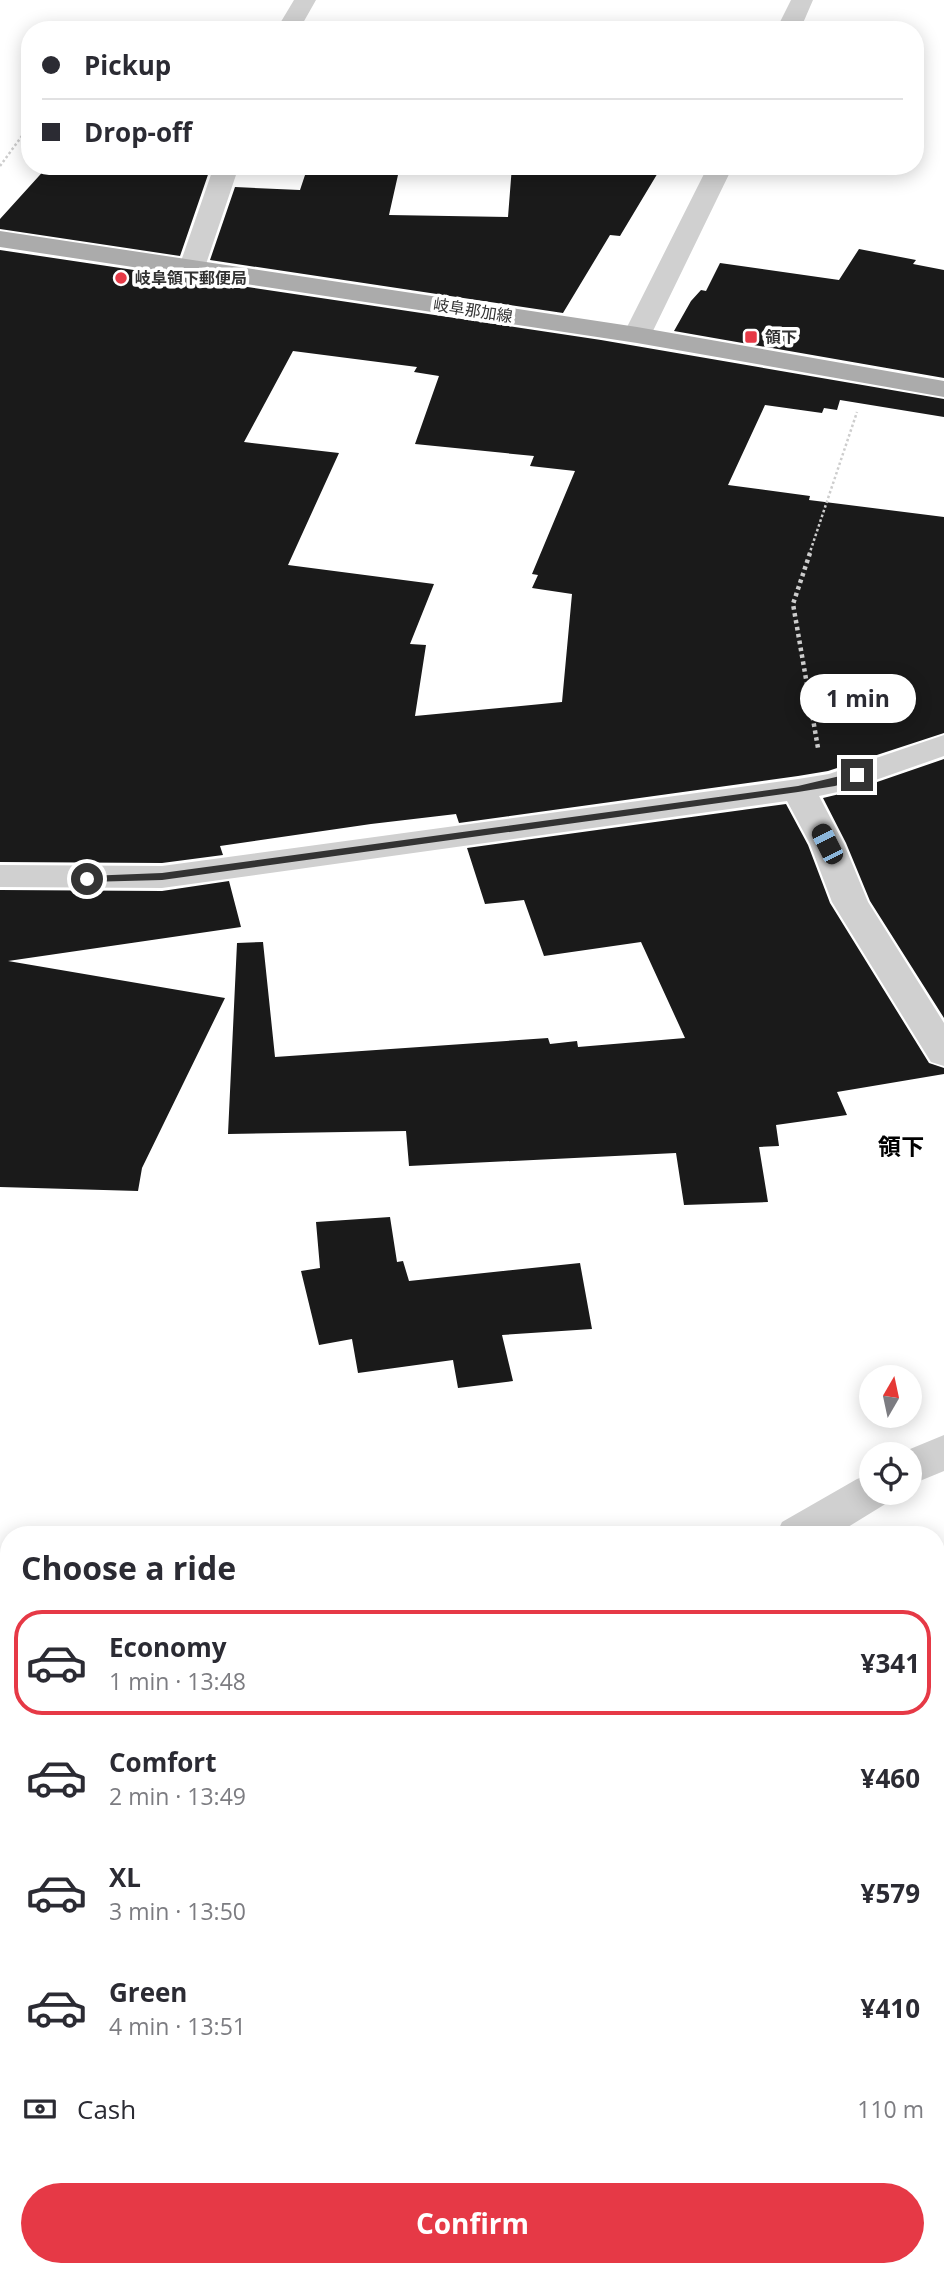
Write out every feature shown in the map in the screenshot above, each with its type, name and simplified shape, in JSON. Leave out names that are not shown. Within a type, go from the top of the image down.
[{"type":"main road","name":"岐阜那加線","points":[[0,239],[637,335],[944,389]]},
{"type":"street","points":[[292,21],[305,0]]},
{"type":"street","points":[[792,21],[802,0]]},
{"type":"street","points":[[192,267],[224,175]]},
{"type":"street","points":[[637,335],[716,175]]},
{"type":"street","points":[[0,876],[162,877],[798,789],[835,783],[944,745]]},
{"type":"street","points":[[798,789],[827,844],[850,902],[944,1054]]},
{"type":"street","points":[[922,1462],[944,1452]]},
{"type":"street","points":[[813,1526],[859,1499]]},
{"type":"path","points":[[0,166],[21,137]]},
{"type":"path","points":[[835,783],[820,755],[793,604],[868,376]]},
{"type":"building","points":[[40,175],[208,175],[180,256],[0,229],[0,219]]},
{"type":"building","points":[[305,175],[398,175],[389,215],[508,217],[511,175],[657,175],[620,236],[610,235],[563,313],[210,260],[235,187],[300,190]]},
{"type":"building","points":[[859,249],[916,260],[913,264],[944,270],[944,378],[674,331],[691,301],[701,290],[706,291],[720,263],[839,280]]},
{"type":"building","points":[[0,250],[601,340],[944,399],[944,417],[840,400],[837,410],[824,408],[822,413],[765,405],[728,485],[810,496],[809,500],[944,517],[944,733],[828,771],[459,823],[456,814],[371,824],[220,846],[223,855],[162,863],[0,862]],"holes":[[[293,351],[417,367],[414,372],[439,376],[415,444],[534,456],[530,466],[575,471],[532,574],[538,575],[532,588],[572,594],[562,702],[415,716],[426,645],[410,644],[434,584],[288,565],[339,453],[244,442]]]},
{"type":"building","points":[[944,759],[944,1018],[870,901],[846,843],[823,798]]},
{"type":"building","points":[[786,804],[808,845],[830,903],[929,1063],[944,1068],[944,1074],[837,1092],[847,1115],[776,1125],[779,1146],[759,1147],[768,1202],[684,1205],[676,1153],[409,1166],[406,1131],[228,1134],[237,943],[263,942],[275,1057],[548,1038],[550,1044],[577,1041],[578,1047],[685,1038],[641,942],[544,956],[524,900],[485,904],[467,848]]},
{"type":"building","points":[[229,881],[241,927],[8,961],[225,998],[142,1168],[138,1191],[0,1187],[0,890],[162,891]]},
{"type":"building","points":[[390,1217],[397,1262],[403,1261],[409,1281],[580,1263],[592,1329],[502,1335],[513,1381],[458,1388],[453,1360],[358,1373],[352,1339],[319,1345],[301,1271],[320,1268],[316,1222]]},
{"type":"place","name":"岐阜領下郵便局","points":[[121,278]]},
{"type":"place","name":"領下","points":[[751,337]]},
{"type":"district","name":"領下","points":[[901,1146]]},
{"type":"route","points":[[87,879],[162,877],[774,790],[798,789],[835,783],[857,775]]}]
